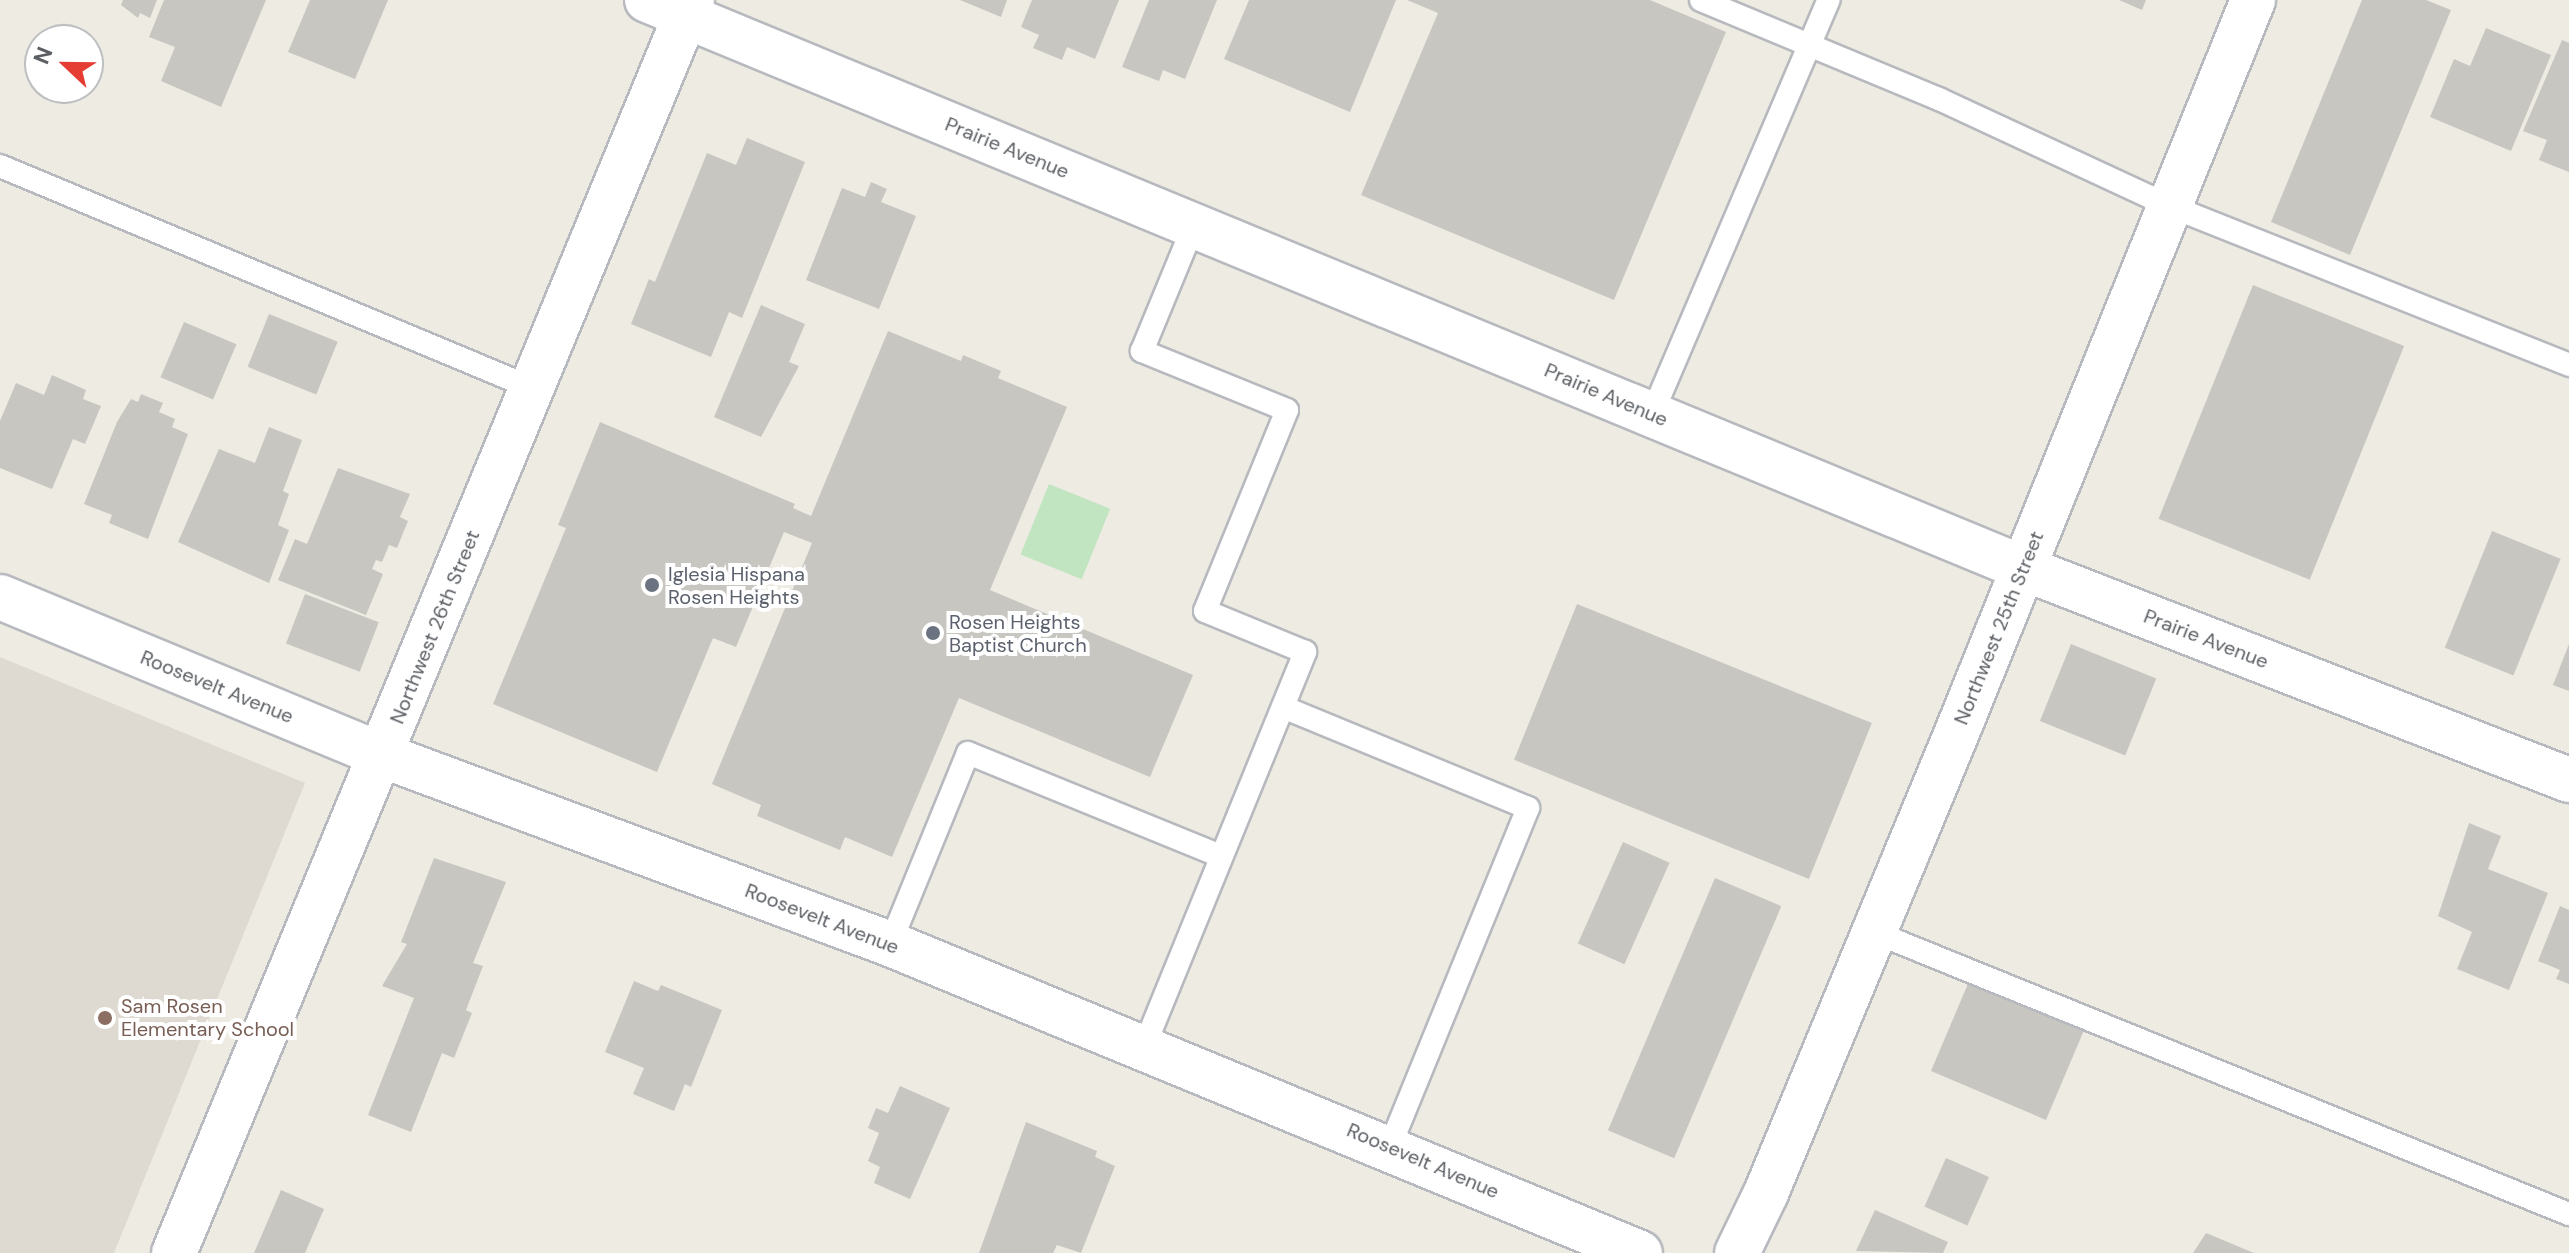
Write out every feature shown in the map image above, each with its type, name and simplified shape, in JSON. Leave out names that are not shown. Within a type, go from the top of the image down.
[{"type":"street","name":"Northwest 25th Street","points":[[1737,1253],[1874,932],[2253,0]]},
{"type":"street","name":"Prairie Avenue","points":[[675,5],[1194,225],[2023,568],[2569,780]]},
{"type":"street","name":"Northwest 26th Street","points":[[174,1253],[384,756],[532,388],[675,5]]},
{"type":"street","name":"Roosevelt Avenue","points":[[0,597],[384,756],[890,944],[1390,1146],[1640,1253]]},
{"type":"lane","points":[[1701,0],[1811,44],[2170,206],[2569,365]]},
{"type":"lane","points":[[1652,414],[1829,0]]},
{"type":"lane","points":[[0,166],[532,388]]},
{"type":"lane","points":[[1144,1047],[1305,652],[1205,611],[1287,410],[1142,351],[1194,225]]},
{"type":"lane","points":[[1283,707],[1528,808],[1390,1146]]},
{"type":"lane","points":[[890,944],[968,753],[1221,856]]},
{"type":"lane","points":[[1874,932],[2569,1214]]},
{"type":"shaded area","name":"Sam Rosen Elementary School","points":[[0,657],[305,783],[114,1253],[0,1253]]},
{"type":"green space","points":[[1049,484],[1110,509],[1082,579],[1021,554]]},
{"type":"building","points":[[123,0],[157,0],[150,18],[140,13],[138,18],[121,5]]},
{"type":"building","points":[[164,0],[266,0],[221,107],[161,81],[175,47],[149,37]]},
{"type":"building","points":[[310,0],[388,0],[355,79],[288,52]]},
{"type":"building","points":[[960,0],[1007,0],[1001,17]]},
{"type":"building","points":[[1032,0],[1119,0],[1095,59],[1067,47],[1062,60],[1033,48],[1039,35],[1021,27]]},
{"type":"building","points":[[1149,0],[1217,0],[1185,79],[1163,70],[1159,81],[1122,67]]},
{"type":"building","points":[[1249,0],[1396,0],[1350,112],[1224,59]]},
{"type":"building","points":[[1407,0],[1650,0],[1726,32],[1614,300],[1361,195],[1438,13]]},
{"type":"building","points":[[2119,0],[2146,0],[2142,10]]},
{"type":"building","points":[[2362,0],[2426,0],[2451,10],[2350,255],[2271,222]]},
{"type":"building","points":[[2486,28],[2551,55],[2511,151],[2430,117],[2454,59],[2470,66]]},
{"type":"building","points":[[2562,40],[2569,43],[2569,172],[2539,160],[2547,140],[2523,131]]},
{"type":"building","points":[[747,138],[805,162],[742,318],[729,312],[711,357],[631,324],[649,279],[655,282],[707,153],[736,165]]},
{"type":"building","points":[[871,182],[887,189],[881,202],[916,216],[879,309],[806,280],[842,188],[865,197]]},
{"type":"building","points":[[2253,285],[2404,346],[2310,580],[2159,519]]},
{"type":"building","points":[[761,305],[805,324],[789,362],[799,366],[761,437],[714,417]]},
{"type":"building","points":[[269,314],[338,342],[316,395],[248,367]]},
{"type":"building","points":[[184,322],[236,344],[213,400],[161,377]]},
{"type":"building","name":"Rosen Heights Baptist Church","points":[[888,331],[961,361],[963,355],[1001,371],[998,378],[1067,407],[990,590],[1193,675],[1150,777],[959,698],[892,857],[845,837],[840,850],[757,816],[761,805],[712,784],[812,543],[784,532],[736,647],[713,638],[657,772],[493,704],[566,528],[558,525],[600,422],[795,504],[793,508],[811,516]]},
{"type":"building","points":[[52,375],[86,390],[83,399],[101,406],[85,444],[73,439],[52,489],[0,468],[0,421],[16,383],[44,395]]},
{"type":"building","points":[[141,394],[163,403],[159,412],[175,419],[172,427],[188,434],[148,539],[109,523],[112,515],[84,504],[117,422],[131,399],[138,402]]},
{"type":"building","points":[[269,427],[302,440],[283,491],[289,494],[278,525],[289,530],[269,583],[178,542],[219,449],[255,463]]},
{"type":"building","points":[[338,468],[410,494],[400,517],[408,521],[397,548],[389,545],[382,562],[376,560],[372,569],[383,574],[366,615],[278,580],[295,539],[307,544]]},
{"type":"building","points":[[2492,531],[2561,559],[2513,676],[2445,648]]},
{"type":"building","points":[[305,594],[379,622],[360,672],[286,643]]},
{"type":"building","points":[[1577,604],[1872,723],[1809,879],[1514,760]]},
{"type":"building","points":[[2071,644],[2156,678],[2125,755],[2040,721]]},
{"type":"building","points":[[2569,644],[2569,691],[2553,685]]},
{"type":"building","points":[[2469,823],[2501,836],[2488,869],[2548,893],[2509,990],[2457,969],[2472,932],[2438,916]]},
{"type":"building","points":[[1623,842],[1670,863],[1624,964],[1578,943]]},
{"type":"building","points":[[434,858],[506,882],[473,963],[483,966],[466,1010],[472,1013],[454,1058],[442,1053],[411,1132],[368,1115],[414,998],[382,986],[407,944],[401,942]]},
{"type":"building","points":[[1715,878],[1781,906],[1674,1158],[1608,1130]]},
{"type":"building","points":[[2560,906],[2569,910],[2569,984],[2556,979],[2560,970],[2538,961]]},
{"type":"building","points":[[1970,979],[2085,1028],[2046,1120],[1931,1071]]},
{"type":"building","points":[[634,981],[658,991],[661,985],[722,1010],[691,1087],[685,1084],[674,1111],[633,1094],[644,1068],[605,1052]]},
{"type":"building","points":[[900,1086],[950,1108],[910,1199],[874,1183],[880,1167],[868,1161],[879,1133],[868,1128],[876,1108],[888,1113]]},
{"type":"building","points":[[1026,1122],[1097,1151],[1095,1157],[1115,1166],[1081,1253],[1057,1245],[1053,1253],[979,1253]]},
{"type":"building","points":[[1946,1158],[1989,1177],[1967,1226],[1924,1206]]},
{"type":"building","points":[[281,1190],[324,1209],[305,1253],[254,1253]]},
{"type":"building","points":[[1875,1210],[1948,1242],[1943,1253],[1856,1251]]},
{"type":"building","points":[[2206,1233],[2254,1253],[2193,1253]]},
{"type":"place","name":"Iglesia Hispana Rosen Heights","points":[[652,585]]},
{"type":"place","name":"Rosen Heights Baptist Church","points":[[933,633]]},
{"type":"place","name":"Sam Rosen Elementary School","points":[[105,1018]]}]
